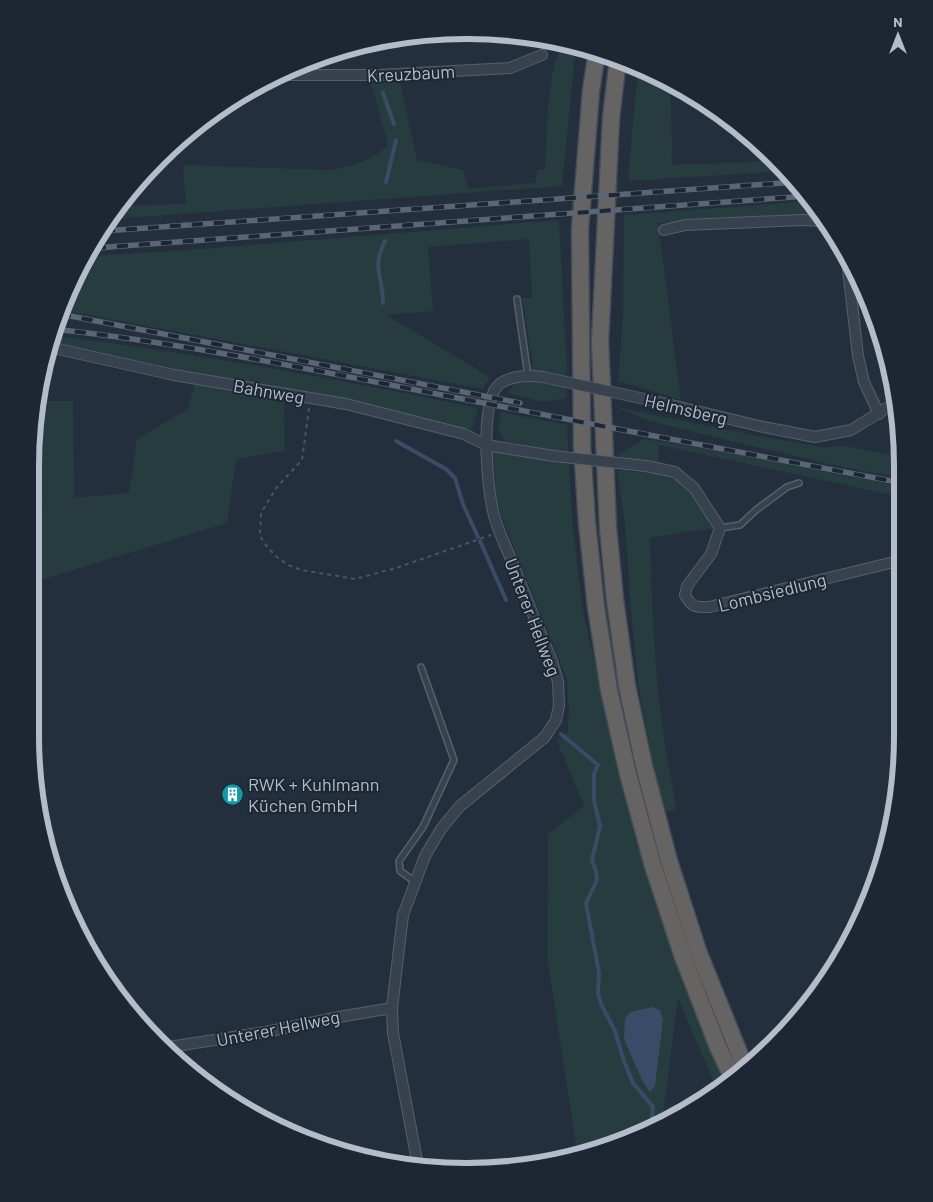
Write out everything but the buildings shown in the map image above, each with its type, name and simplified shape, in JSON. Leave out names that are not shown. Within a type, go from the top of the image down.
[{"type":"highway","points":[[596,59],[591,91],[580,229],[582,446],[596,606],[610,690],[628,774],[653,866],[683,957],[730,1073]]},
{"type":"highway","points":[[617,66],[611,118],[600,357],[608,528],[615,600],[632,713],[669,862],[698,951],[743,1062]]},
{"type":"street","name":"Kreuzbaum","points":[[294,75],[379,75],[510,68],[542,55]]},
{"type":"street","points":[[664,230],[685,225],[816,221]]},
{"type":"street","points":[[849,274],[858,356],[864,382],[879,414]]},
{"type":"street","name":"Bahnweg","points":[[55,349],[174,374],[346,404],[464,434],[486,445]]},
{"type":"street","name":"Helmsberg","points":[[489,410],[494,390],[500,384],[509,379],[528,376],[543,377],[815,437],[851,430],[890,406]]},
{"type":"street","name":"Unterer Hellweg","points":[[417,1160],[395,1049],[392,1008],[403,915],[425,856],[441,829],[460,806],[545,737],[556,720],[559,705],[558,682],[552,661],[495,520],[489,492],[486,445],[489,410]]},
{"type":"street","points":[[486,445],[554,456],[646,466],[675,472],[694,488],[720,528]]},
{"type":"street","name":"Lombsiedlung","points":[[720,528],[711,554],[687,586],[685,595],[690,604],[697,607],[709,607],[894,562]]},
{"type":"street","name":"Unterer Hellweg","points":[[173,1046],[266,1032],[392,1008]]},
{"type":"lane","points":[[517,299],[528,376]]},
{"type":"lane","points":[[720,528],[740,524],[788,487],[799,483]]},
{"type":"lane","points":[[414,882],[400,871],[399,861],[423,826],[454,760],[421,667]]},
{"type":"path","points":[[310,398],[302,460],[277,487],[260,513],[260,536],[268,548],[283,562],[301,570],[355,579],[396,568],[500,532]]},
{"type":"green space","points":[[560,49],[575,53],[562,186],[118,218],[127,206],[186,204],[183,165],[331,170],[368,159],[388,145],[371,83],[400,82],[417,160],[463,170],[468,188],[536,183],[537,170],[545,169],[550,88]]},
{"type":"green space","points":[[637,74],[669,90],[672,165],[766,161],[776,172],[628,181]]},
{"type":"green space","points":[[802,202],[813,216],[658,223],[681,400],[618,381],[623,315],[624,215]]},
{"type":"green space","points":[[559,220],[567,370],[566,398],[543,402],[507,393],[533,366],[522,298],[532,298],[529,239],[428,247],[433,311],[386,315],[490,377],[483,389],[68,311],[94,256]]},
{"type":"green space","points":[[59,336],[159,350],[266,367],[478,408],[472,429],[465,430],[56,345]]},
{"type":"green space","points":[[195,382],[284,396],[285,451],[236,459],[227,523],[39,580],[39,466],[44,401],[73,401],[74,498],[129,493],[137,439],[188,409]]},
{"type":"green space","points":[[616,407],[758,436],[822,447],[845,446],[894,455],[894,477],[842,467],[646,420]]},
{"type":"green space","points":[[501,412],[567,425],[568,451],[504,441],[498,430]]},
{"type":"green space","points":[[643,439],[718,451],[894,485],[894,495],[659,445],[658,463],[616,456]]},
{"type":"green space","points":[[492,452],[569,464],[573,528],[583,612],[622,778],[711,1048],[724,1077],[714,1084],[678,998],[663,1115],[630,1131],[577,1149],[547,956],[548,834],[584,806],[557,741],[568,732],[567,679],[502,518],[495,491]]},
{"type":"green space","points":[[617,470],[667,475],[685,486],[692,493],[714,528],[650,538],[658,689],[665,747],[676,806],[674,811],[665,811],[653,765],[638,683],[625,523]]},
{"type":"water","points":[[652,1007],[660,1010],[663,1020],[655,1086],[650,1092],[642,1080],[624,1039],[625,1018],[631,1012]]},
{"type":"waterway","points":[[383,93],[394,124]]},
{"type":"waterway","points":[[386,182],[396,140]]},
{"type":"waterway","points":[[383,303],[378,266],[385,241]]},
{"type":"waterway","points":[[396,441],[446,469],[455,478],[463,504],[478,537]]},
{"type":"waterway","points":[[480,541],[506,600]]},
{"type":"waterway","points":[[561,734],[598,765],[594,774],[594,800],[600,826],[592,860],[597,880],[586,903],[599,973],[598,993],[601,1004],[615,1031],[633,1083],[653,1107],[652,1121]]},
{"type":"railway","points":[[110,231],[787,183]]},
{"type":"railway","points":[[99,248],[798,197]]},
{"type":"railway","points":[[66,315],[520,403]]},
{"type":"railway","points":[[61,330],[248,358],[894,481]]},
{"type":"place","name":"RWK + Kuhlmann Küchen GmbH","points":[[232,794]]}]
